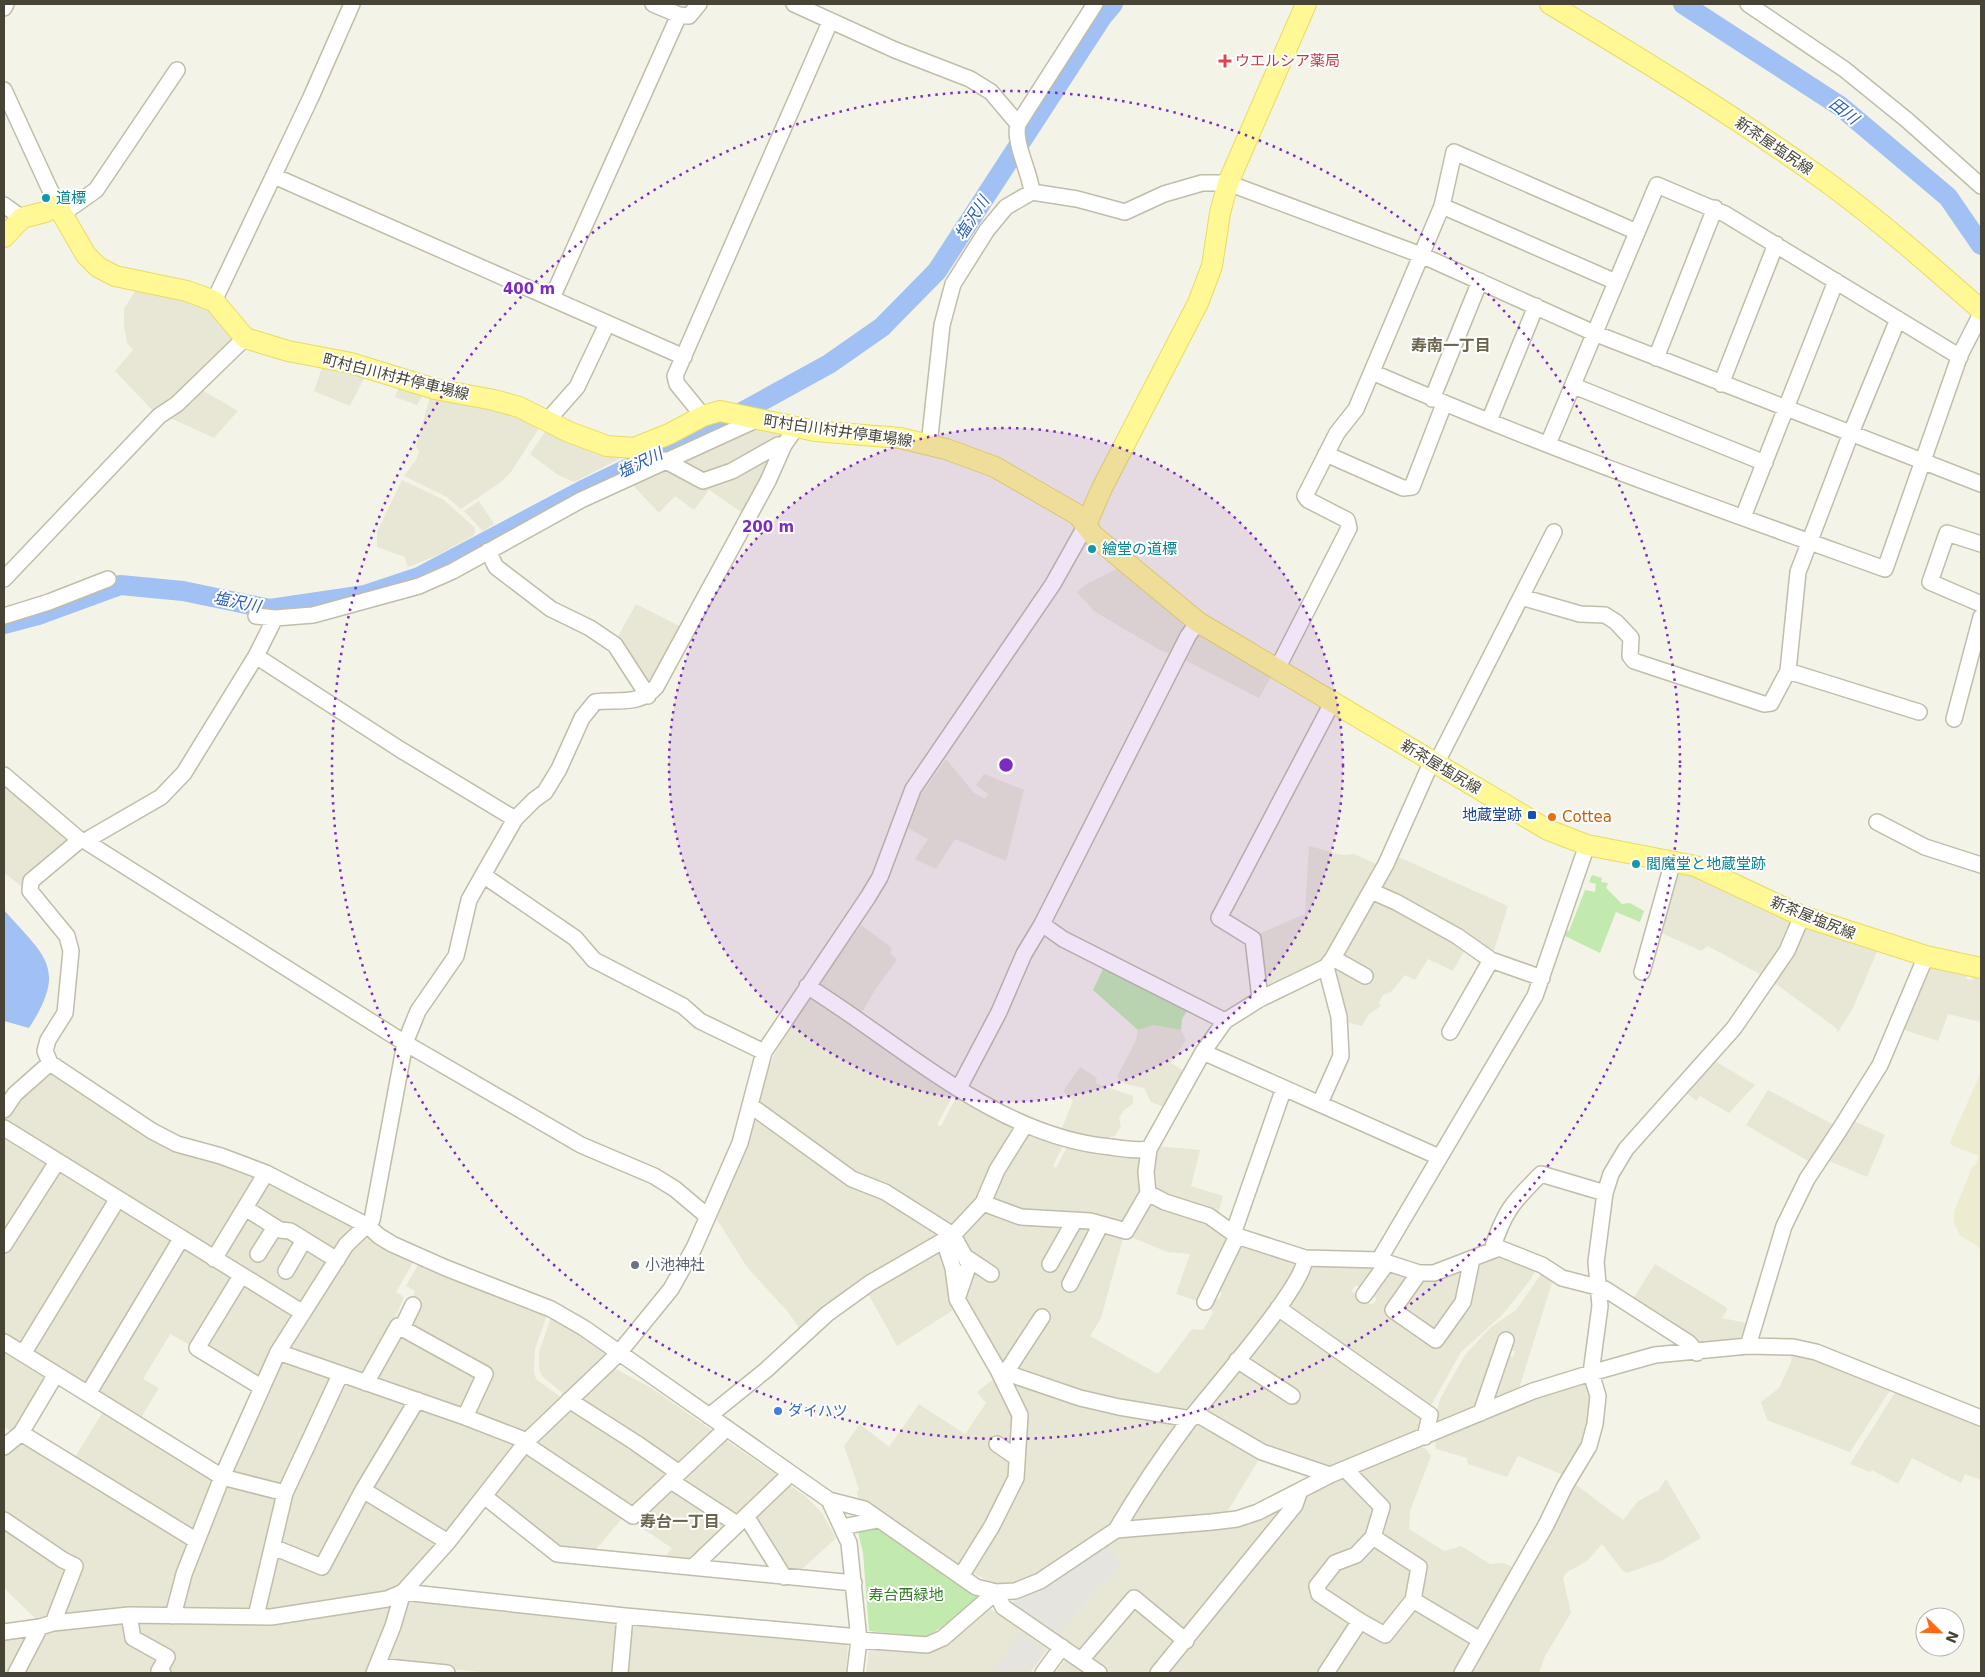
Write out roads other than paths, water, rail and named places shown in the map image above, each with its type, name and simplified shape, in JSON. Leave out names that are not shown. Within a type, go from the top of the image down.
[{"type":"main road","points":[[1086,525],[1102,488],[1198,303],[1212,266],[1220,213],[1228,182],[1306,4]]},
{"type":"main road","name":"新茶屋塩尻線","points":[[1550,4],[1726,113],[1824,180],[1888,229],[1981,312]]},
{"type":"main road","points":[[4,237],[22,218],[59,210],[86,255],[106,271],[137,281],[187,291],[214,301],[245,338]]},
{"type":"main road","name":"町村白川村井停車場線","points":[[245,338],[288,351],[351,363],[435,389],[494,400],[519,408],[607,446],[634,448],[669,434],[703,416],[727,412],[796,428],[894,438],[929,444],[995,467],[1078,515],[1086,525]]},
{"type":"main road","name":"新茶屋塩尻線","points":[[1086,525],[1094,536],[1198,622],[1548,830],[1588,845],[1672,861],[1715,874],[1802,916],[1926,956],[1981,967]]},
{"type":"street","points":[[4,8],[6,4]]},
{"type":"street","points":[[214,301],[274,176],[352,4]]},
{"type":"street","points":[[653,4],[679,15],[689,16],[699,4]]},
{"type":"street","points":[[794,4],[830,22],[970,79],[991,92],[1017,129],[1032,186]]},
{"type":"street","points":[[1017,129],[1095,4]]},
{"type":"street","points":[[1748,4],[1844,69],[1908,120],[1981,186]]},
{"type":"street","points":[[552,298],[679,15]]},
{"type":"street","points":[[703,416],[677,384],[675,376],[830,22]]},
{"type":"street","points":[[4,90],[59,210],[96,190],[177,70]]},
{"type":"street","points":[[1277,669],[1349,528],[1347,520],[1308,500],[1304,496],[1337,433],[1356,409],[1442,206],[1454,152],[1637,232]]},
{"type":"street","points":[[274,176],[684,357]]},
{"type":"street","points":[[1032,186],[1125,212],[1164,194],[1202,183],[1228,182],[1421,255],[1594,334],[1981,484]]},
{"type":"street","points":[[1548,444],[1657,185],[1715,208],[1960,357]]},
{"type":"street","points":[[929,444],[942,325],[953,284],[987,230],[1006,207],[1032,186]]},
{"type":"street","points":[[4,205],[22,218]]},
{"type":"street","points":[[1442,206],[1616,282]]},
{"type":"street","points":[[1656,358],[1715,208]]},
{"type":"street","points":[[1721,384],[1776,244]]},
{"type":"street","points":[[1326,454],[1403,488],[1412,487],[1438,401],[1480,281]]},
{"type":"street","points":[[1743,517],[1787,410],[1836,281]]},
{"type":"street","points":[[1489,421],[1536,306]]},
{"type":"street","points":[[1372,372],[1438,401],[1655,486],[1885,569],[1960,357],[1981,312]]},
{"type":"street","points":[[1521,597],[1580,614],[1606,615],[1616,622],[1631,638],[1630,656],[1634,661],[1764,704],[1771,703],[1788,671],[1798,572],[1850,433],[1898,319]]},
{"type":"street","points":[[547,421],[577,387],[607,324]]},
{"type":"street","points":[[4,579],[159,416],[191,392],[245,338]]},
{"type":"street","points":[[1574,386],[1765,463]]},
{"type":"street","points":[[256,616],[275,618],[313,615],[419,586],[453,571],[581,500],[754,419]]},
{"type":"street","points":[[173,1616],[184,1574],[222,1477],[278,1352],[346,1245],[368,1226],[372,1220],[405,1043],[418,1011],[456,956],[469,900],[515,819],[545,792],[582,718],[595,702],[631,701],[648,696],[656,687],[768,481],[784,446],[796,428]]},
{"type":"street","points":[[664,460],[703,481],[732,471],[778,445],[784,446]]},
{"type":"street","points":[[447,1673],[376,1670],[403,1592],[448,1542],[526,1442],[618,1354],[671,1288],[694,1248],[740,1142],[764,1052],[807,986],[854,920],[880,877],[914,789],[1053,584],[1086,525]]},
{"type":"street","points":[[983,1203],[1021,1217],[1076,1220],[1126,1231],[1148,1193],[1146,1172],[1149,1149],[1203,1052],[1226,1021],[1260,999],[1330,963],[1386,864],[1434,762],[1554,532]]},
{"type":"street","points":[[1981,544],[1946,533],[1930,582],[1981,604]]},
{"type":"street","points":[[488,551],[496,567],[551,609],[590,628],[615,646],[648,696]]},
{"type":"street","points":[[4,616],[49,602],[108,579]]},
{"type":"street","points":[[1954,719],[1981,617]]},
{"type":"street","points":[[275,618],[256,656],[184,773],[161,797],[85,841],[405,1043],[581,1145],[654,1176],[676,1189],[707,1216]]},
{"type":"street","points":[[959,1088],[999,1012],[1024,954],[1042,924],[1188,636],[1198,622]]},
{"type":"street","points":[[256,656],[401,750],[515,819]]},
{"type":"street","points":[[1788,671],[1919,712]]},
{"type":"street","points":[[1260,999],[1253,939],[1219,918],[1332,703]]},
{"type":"street","points":[[4,775],[80,840],[31,880],[30,891],[67,936],[71,951],[65,1013],[48,1040],[45,1051],[50,1063],[168,1140],[221,1156],[266,1173],[368,1226],[392,1244],[446,1268],[552,1309],[584,1328],[618,1354],[829,1500],[864,1509],[976,1588],[996,1592],[1015,1591],[1040,1581],[1116,1530],[1141,1487],[1193,1416],[1278,1308],[1305,1267],[1305,1258]]},
{"type":"street","points":[[1877,822],[1924,847],[1981,865]]},
{"type":"street","points":[[1365,1295],[1439,1157],[1535,996],[1588,845]]},
{"type":"street","points":[[1642,972],[1672,861]]},
{"type":"street","points":[[483,875],[575,938],[594,960],[683,1006],[700,1021],[764,1052]]},
{"type":"street","points":[[1370,891],[1396,902],[1456,936],[1491,960],[1542,978]]},
{"type":"street","points":[[1462,1673],[1546,1526],[1565,1486],[1589,1446],[1595,1424],[1598,1396],[1591,1373],[1600,1306],[1596,1286],[1596,1262],[1605,1193],[1611,1174],[1626,1150],[1734,1028],[1787,950],[1802,916]]},
{"type":"street","points":[[1042,924],[1063,939],[1226,1021]]},
{"type":"street","points":[[1748,1346],[1784,1226],[1806,1179],[1880,1065],[1926,956]]},
{"type":"street","points":[[1450,1032],[1491,960]]},
{"type":"street","points":[[1330,963],[1365,976]]},
{"type":"street","points":[[1320,1103],[1341,1056],[1339,1017],[1330,963]]},
{"type":"street","points":[[807,986],[959,1088],[1025,1125],[1070,1140],[1100,1146],[1139,1150],[1149,1149]]},
{"type":"street","points":[[1203,1052],[1439,1157]]},
{"type":"street","points":[[4,1110],[15,1094],[50,1063]]},
{"type":"street","points":[[1211,1297],[1235,1235],[1284,1088]]},
{"type":"street","points":[[750,1105],[852,1179],[885,1192],[948,1238],[967,1258],[991,1274]]},
{"type":"street","points":[[709,1416],[766,1370],[827,1314],[870,1283],[948,1238],[983,1203],[997,1170],[1025,1125]]},
{"type":"street","points":[[4,1128],[117,1200],[303,1313]]},
{"type":"street","points":[[4,1245],[57,1162]]},
{"type":"street","points":[[214,1260],[266,1173]]},
{"type":"street","points":[[1492,1250],[1511,1204],[1541,1174],[1605,1193]]},
{"type":"street","points":[[1148,1193],[1165,1202],[1209,1216],[1235,1235],[1305,1258],[1383,1262],[1419,1273],[1434,1274],[1499,1248],[1542,1265],[1562,1278],[1596,1286],[1689,1343],[1697,1353]]},
{"type":"street","points":[[23,1354],[117,1200]]},
{"type":"street","points":[[244,1208],[275,1227],[290,1231],[337,1260]]},
{"type":"street","points":[[1050,1264],[1076,1220]]},
{"type":"street","points":[[1070,1284],[1101,1224]]},
{"type":"street","points":[[258,1254],[275,1227]]},
{"type":"street","points":[[948,1238],[957,1299],[1002,1371],[1020,1415],[1016,1478],[992,1526],[961,1576]]},
{"type":"street","points":[[88,1394],[181,1239]]},
{"type":"street","points":[[286,1271],[304,1240]]},
{"type":"street","points":[[957,1299],[969,1264],[967,1258]]},
{"type":"street","points":[[1419,1273],[1393,1310],[1436,1340],[1463,1302],[1472,1259]]},
{"type":"street","points":[[241,1276],[196,1348],[261,1388]]},
{"type":"street","points":[[402,1328],[413,1305]]},
{"type":"street","points":[[1278,1308],[1430,1415],[1425,1437]]},
{"type":"street","points":[[1002,1371],[1042,1317]]},
{"type":"street","points":[[366,1383],[398,1326],[485,1374],[465,1417]]},
{"type":"street","points":[[4,1342],[222,1477],[285,1493]]},
{"type":"street","points":[[1116,1530],[1237,1519],[1258,1512],[1330,1475],[1532,1391],[1655,1356],[1697,1353],[1748,1346],[1793,1347],[1816,1352],[1981,1418]]},
{"type":"street","points":[[1481,1413],[1507,1348]]},
{"type":"street","points":[[278,1352],[465,1417],[526,1442],[634,1516],[726,1429]]},
{"type":"street","points":[[1237,1360],[1292,1396]]},
{"type":"street","points":[[1002,1371],[1080,1398],[1119,1407],[1193,1416],[1262,1452],[1330,1475]]},
{"type":"street","points":[[56,1374],[11,1437],[197,1541]]},
{"type":"street","points":[[256,1616],[285,1493],[340,1375]]},
{"type":"street","points":[[273,1548],[322,1566],[363,1490],[416,1400]]},
{"type":"street","points":[[569,1400],[636,1442],[675,1477],[742,1520],[784,1577]]},
{"type":"street","points":[[997,1444],[1017,1458]]},
{"type":"street","points":[[1345,1469],[1382,1507],[1373,1537],[1356,1556],[1335,1563],[1317,1586],[1319,1594],[1385,1636],[1413,1600],[1419,1567],[1373,1537]]},
{"type":"street","points":[[693,1567],[790,1474]]},
{"type":"street","points":[[363,1490],[448,1542]]},
{"type":"street","points":[[1158,1673],[1186,1641],[1295,1504],[1299,1492]]},
{"type":"street","points":[[484,1496],[556,1554],[854,1583]]},
{"type":"street","points":[[829,1500],[849,1543],[859,1638],[854,1673]]},
{"type":"street","points":[[4,1520],[75,1566],[47,1625],[16,1673]]},
{"type":"street","points":[[842,1527],[878,1520]]},
{"type":"street","points":[[4,1632],[129,1616],[271,1617],[387,1599],[403,1592],[625,1616],[927,1645],[943,1638],[996,1592]]},
{"type":"street","points":[[996,1592],[1003,1607],[1099,1673]]},
{"type":"street","points":[[1081,1660],[1134,1598],[1186,1641]]},
{"type":"street","points":[[1413,1600],[1480,1640]]},
{"type":"street","points":[[129,1616],[133,1638],[167,1657],[159,1671],[163,1673]]},
{"type":"street","points":[[620,1673],[625,1616]]},
{"type":"street","points":[[1326,1673],[1360,1621]]},
{"type":"street","points":[[1043,1673],[1062,1647]]},
{"type":"water","points":[[4,910],[40,951],[46,963],[49,976],[47,990],[41,1007],[29,1028],[4,1021]]},
{"type":"waterway","name":"塩沢川","points":[[4,624],[38,615],[120,585],[183,591],[270,609],[365,595],[419,577],[583,490],[722,423],[829,364],[882,327],[937,271],[1102,17],[1113,4]]},
{"type":"waterway","name":"田川","points":[[1683,4],[1840,106],[1948,197],[1981,245]]},
{"type":"place","name":"ウエルシア薬局","points":[[1225,61]]},
{"type":"place","name":"道標","points":[[46,198]]},
{"type":"place","name":"繪堂の道標","points":[[1092,549]]},
{"type":"place","name":"地蔵堂跡","points":[[1532,815]]},
{"type":"place","name":"Cottea","points":[[1552,817]]},
{"type":"place","name":"閻魔堂と地蔵堂跡","points":[[1636,864]]},
{"type":"place","name":"小池神社","points":[[635,1265]]},
{"type":"place","name":"ダイハツ","points":[[778,1411]]},
{"type":"district","name":"寿南一丁目","points":[[1451,345]]},
{"type":"district","name":"寿台一丁目","points":[[680,1521]]},
{"type":"park label","name":"寿台西緑地","points":[[906,1595]]}]
